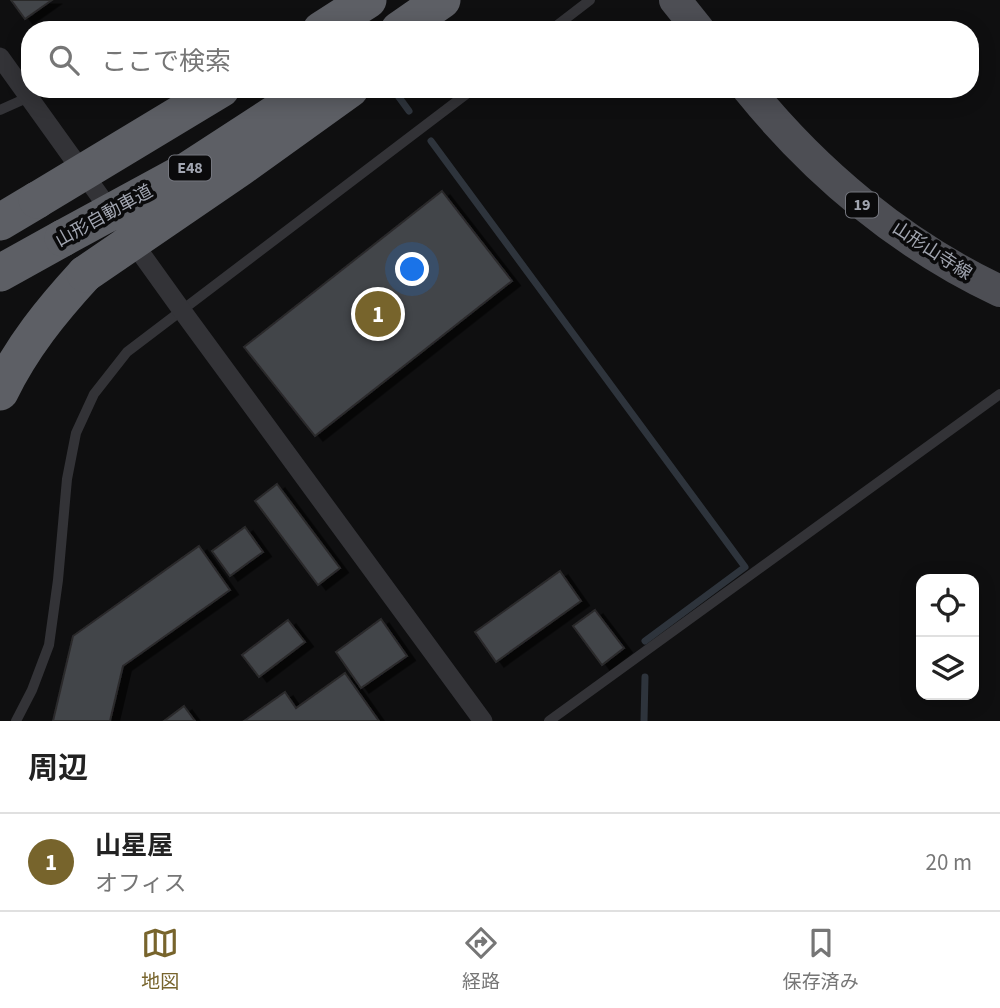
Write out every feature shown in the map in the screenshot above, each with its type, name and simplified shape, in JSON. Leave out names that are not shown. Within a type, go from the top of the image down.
[{"type":"highway","points":[[335,21],[368,0]]},
{"type":"highway","points":[[412,21],[442,0]]},
{"type":"highway","points":[[443,21],[470,0]]},
{"type":"highway","points":[[0,222],[22,191],[170,118],[204,98]]},
{"type":"highway","name":"山形自動車道","points":[[0,273],[188,170],[299,98]]},
{"type":"highway","points":[[0,392],[28,342],[85,274],[337,98]]},
{"type":"main road","points":[[675,0],[692,21]]},
{"type":"main road","name":"山形山寺線","points":[[755,98],[772,118],[862,205],[916,243],[1000,291]]},
{"type":"street","points":[[0,57],[21,86]]},
{"type":"street","points":[[30,98],[483,721]]},
{"type":"lane","points":[[563,21],[590,0]]},
{"type":"lane","points":[[0,110],[27,98]]},
{"type":"lane","points":[[16,721],[33,690],[49,645],[58,580],[66,479],[76,433],[94,394],[127,352],[461,98]]},
{"type":"lane","points":[[549,721],[1000,394]]},
{"type":"building","points":[[11,0],[52,0],[25,19]]},
{"type":"building","points":[[442,191],[512,281],[315,436],[244,347]]},
{"type":"building","points":[[277,484],[340,568],[318,585],[255,501]]},
{"type":"building","points":[[245,527],[263,552],[230,576],[212,551]]},
{"type":"building","points":[[199,546],[230,590],[123,666],[110,721],[53,721],[73,636]]},
{"type":"building","points":[[560,571],[581,601],[496,662],[475,632]]},
{"type":"building","points":[[595,610],[624,648],[602,665],[573,626]]},
{"type":"building","points":[[381,619],[407,656],[361,688],[336,652]]},
{"type":"building","points":[[288,620],[305,642],[259,677],[242,655]]},
{"type":"building","points":[[345,673],[379,721],[244,721],[285,692],[296,708]]},
{"type":"building","points":[[184,706],[195,721],[164,721]]},
{"type":"waterway","points":[[400,98],[409,111]]},
{"type":"waterway","points":[[431,141],[745,567],[645,641]]},
{"type":"waterway","points":[[644,721],[645,677]]},
{"type":"place","name":"山星屋","points":[[378,314]]}]
